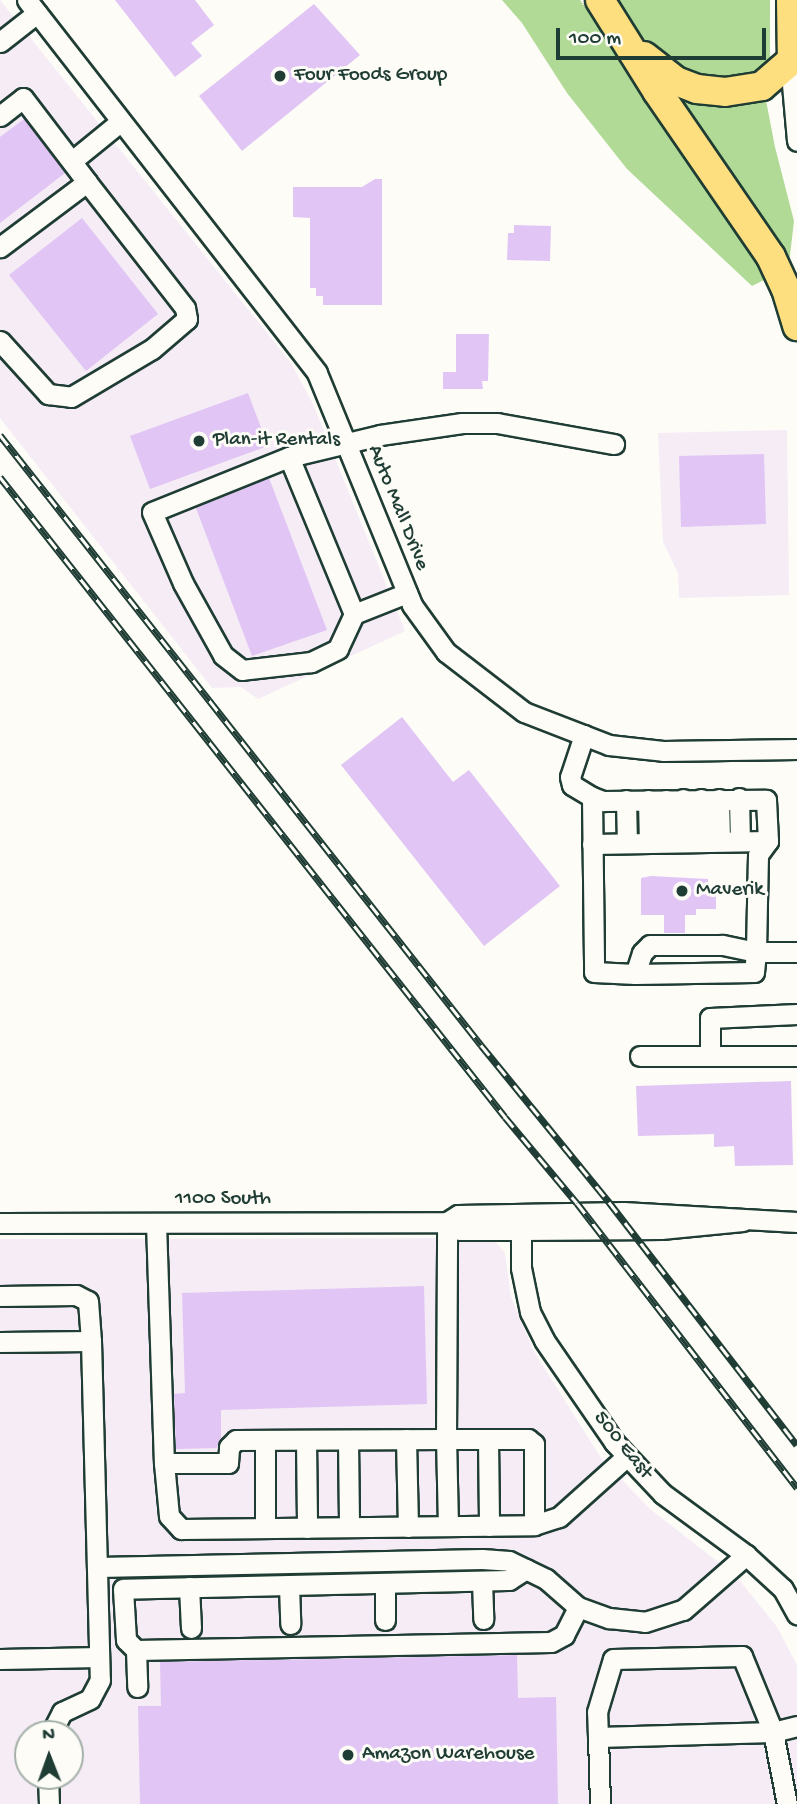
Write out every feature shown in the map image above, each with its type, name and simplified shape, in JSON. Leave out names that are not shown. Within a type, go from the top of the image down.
[{"type":"highway","points":[[600,0],[652,83],[771,257],[786,289],[797,326]]},
{"type":"highway","points":[[621,31],[663,73],[702,90],[725,92],[757,88],[774,78],[790,62]]},
{"type":"main road","points":[[789,0],[790,62]]},
{"type":"street","points":[[0,42],[32,7]]},
{"type":"street","name":"Auto Mall Drive","points":[[32,7],[317,373],[407,593],[446,652],[524,712],[609,745],[663,751],[797,749]]},
{"type":"street","points":[[790,62],[797,141]]},
{"type":"street","points":[[0,116],[23,98],[185,308],[187,319],[152,349],[71,397],[48,394],[0,341]]},
{"type":"street","points":[[72,161],[120,122]]},
{"type":"street","points":[[0,247],[87,181]]},
{"type":"street","points":[[407,593],[355,614],[338,649],[311,662],[242,670],[223,655],[183,583],[152,512],[289,457],[380,435],[463,423],[497,423],[614,444]]},
{"type":"street","points":[[289,457],[355,614]]},
{"type":"street","points":[[584,736],[570,777],[572,785],[603,801],[766,800],[768,841],[758,855],[757,952],[754,972],[594,972],[592,797]]},
{"type":"street","points":[[693,799],[740,841]]},
{"type":"street","points":[[684,842],[693,799]]},
{"type":"street","points":[[684,842],[693,799]]},
{"type":"street","points":[[684,842],[693,799]]},
{"type":"street","points":[[626,800],[627,843]]},
{"type":"street","points":[[592,844],[768,841]]},
{"type":"street","points":[[635,974],[642,953],[650,945],[722,945],[757,952],[797,951]]},
{"type":"street","points":[[710,1055],[710,1018],[797,1014]]},
{"type":"street","points":[[640,1056],[797,1056]]},
{"type":"street","name":"1100 South","points":[[447,1222],[458,1215],[575,1212],[658,1213],[743,1221],[797,1222]]},
{"type":"street","name":"1100 South","points":[[0,1223],[447,1222],[460,1230],[520,1230],[661,1229],[743,1221]]},
{"type":"street","points":[[447,1222],[448,1526]]},
{"type":"street","points":[[156,1223],[164,1464],[169,1516],[181,1529],[534,1525],[559,1517],[626,1457]]},
{"type":"street","name":"500 East","points":[[520,1230],[523,1285],[536,1326],[626,1457],[675,1503],[746,1555],[783,1589],[797,1614]]},
{"type":"street","points":[[0,1296],[76,1295],[88,1301],[100,1680],[90,1699],[62,1712],[58,1720]]},
{"type":"street","points":[[0,1342],[91,1341]]},
{"type":"street","points":[[164,1464],[228,1463],[229,1447],[236,1440],[528,1438],[534,1444],[534,1525]]},
{"type":"street","points":[[488,1439],[489,1526]]},
{"type":"street","points":[[265,1440],[265,1528]]},
{"type":"street","points":[[306,1440],[307,1528]]},
{"type":"street","points":[[348,1440],[349,1527]]},
{"type":"street","points":[[406,1440],[408,1527]]},
{"type":"street","points":[[98,1567],[482,1559],[509,1561],[546,1579],[579,1607],[609,1618],[645,1622],[683,1610],[746,1555]]},
{"type":"street","points":[[137,1687],[136,1650],[126,1640],[123,1589],[509,1580],[526,1569]]},
{"type":"street","points":[[482,1581],[483,1619]]},
{"type":"street","points":[[385,1584],[385,1620]]},
{"type":"street","points":[[289,1586],[290,1624]]},
{"type":"street","points":[[189,1587],[191,1628]]},
{"type":"street","points":[[136,1650],[551,1642],[564,1635],[579,1607]]},
{"type":"street","points":[[600,1804],[597,1712],[613,1659],[742,1656],[773,1732],[787,1804]]},
{"type":"street","points":[[0,1659],[99,1657]]},
{"type":"street","points":[[598,1737],[773,1732],[797,1726]]},
{"type":"shaded area","points":[[0,0],[291,363],[313,404],[405,631],[258,699],[241,687],[212,688],[0,418]]},
{"type":"shaded area","points":[[787,430],[789,595],[679,598],[678,573],[663,542],[658,433]]},
{"type":"shaded area","points":[[492,1238],[505,1253],[511,1297],[533,1350],[601,1458],[650,1509],[736,1576],[777,1627],[797,1665],[797,1804],[0,1804],[0,1239]]},
{"type":"green space","points":[[502,0],[580,0],[737,224],[766,279],[752,286],[627,169],[567,93],[522,23]]},
{"type":"green space","points":[[611,0],[770,0],[770,57],[757,74],[712,85],[655,60]]},
{"type":"green space","points":[[662,83],[765,95],[794,221],[789,264]]},
{"type":"building","points":[[115,0],[195,0],[214,25],[191,43],[202,56],[175,77]]},
{"type":"building","name":"Four Foods Group","points":[[314,4],[360,55],[242,151],[199,96]]},
{"type":"building","points":[[24,119],[65,173],[0,223],[0,137]]},
{"type":"building","points":[[375,179],[382,179],[382,305],[323,305],[323,296],[316,296],[316,288],[310,288],[310,218],[293,217],[293,187],[362,187]]},
{"type":"building","points":[[82,218],[158,314],[86,371],[9,275]]},
{"type":"building","points":[[514,225],[551,226],[550,261],[507,260],[508,233],[514,233]]},
{"type":"building","points":[[456,334],[489,334],[488,381],[482,381],[483,389],[443,389],[443,372],[456,372]]},
{"type":"building","name":"Plan-it Rentals","points":[[248,393],[268,446],[150,489],[130,436]]},
{"type":"building","points":[[764,454],[766,524],[681,527],[679,456]]},
{"type":"building","points":[[269,478],[327,630],[252,656],[196,508]]},
{"type":"building","points":[[402,717],[453,782],[469,770],[560,886],[484,946],[341,765]]},
{"type":"building","points":[[651,876],[708,879],[708,889],[716,889],[716,909],[696,909],[696,915],[685,915],[685,933],[664,933],[664,915],[641,915],[641,878]]},
{"type":"building","points":[[791,1081],[793,1165],[735,1166],[734,1146],[714,1147],[714,1134],[638,1136],[636,1086]]},
{"type":"building","points":[[424,1286],[427,1404],[221,1410],[221,1437],[217,1448],[176,1449],[174,1394],[185,1393],[182,1293]]},
{"type":"building","name":"Amazon Warehouse","points":[[517,1655],[518,1698],[556,1697],[558,1804],[140,1804],[138,1706],[161,1706],[160,1662]]},
{"type":"railway","points":[[0,435],[481,1045],[609,1202],[797,1445]]},
{"type":"railway","points":[[0,477],[505,1117],[577,1203],[797,1488]]},
{"type":"place","name":"Four Foods Group","points":[[280,76]]},
{"type":"place","name":"Plan-it Rentals","points":[[199,441]]},
{"type":"place","name":"Maverik","points":[[682,891]]},
{"type":"place","name":"Amazon Warehouse","points":[[348,1755]]}]
